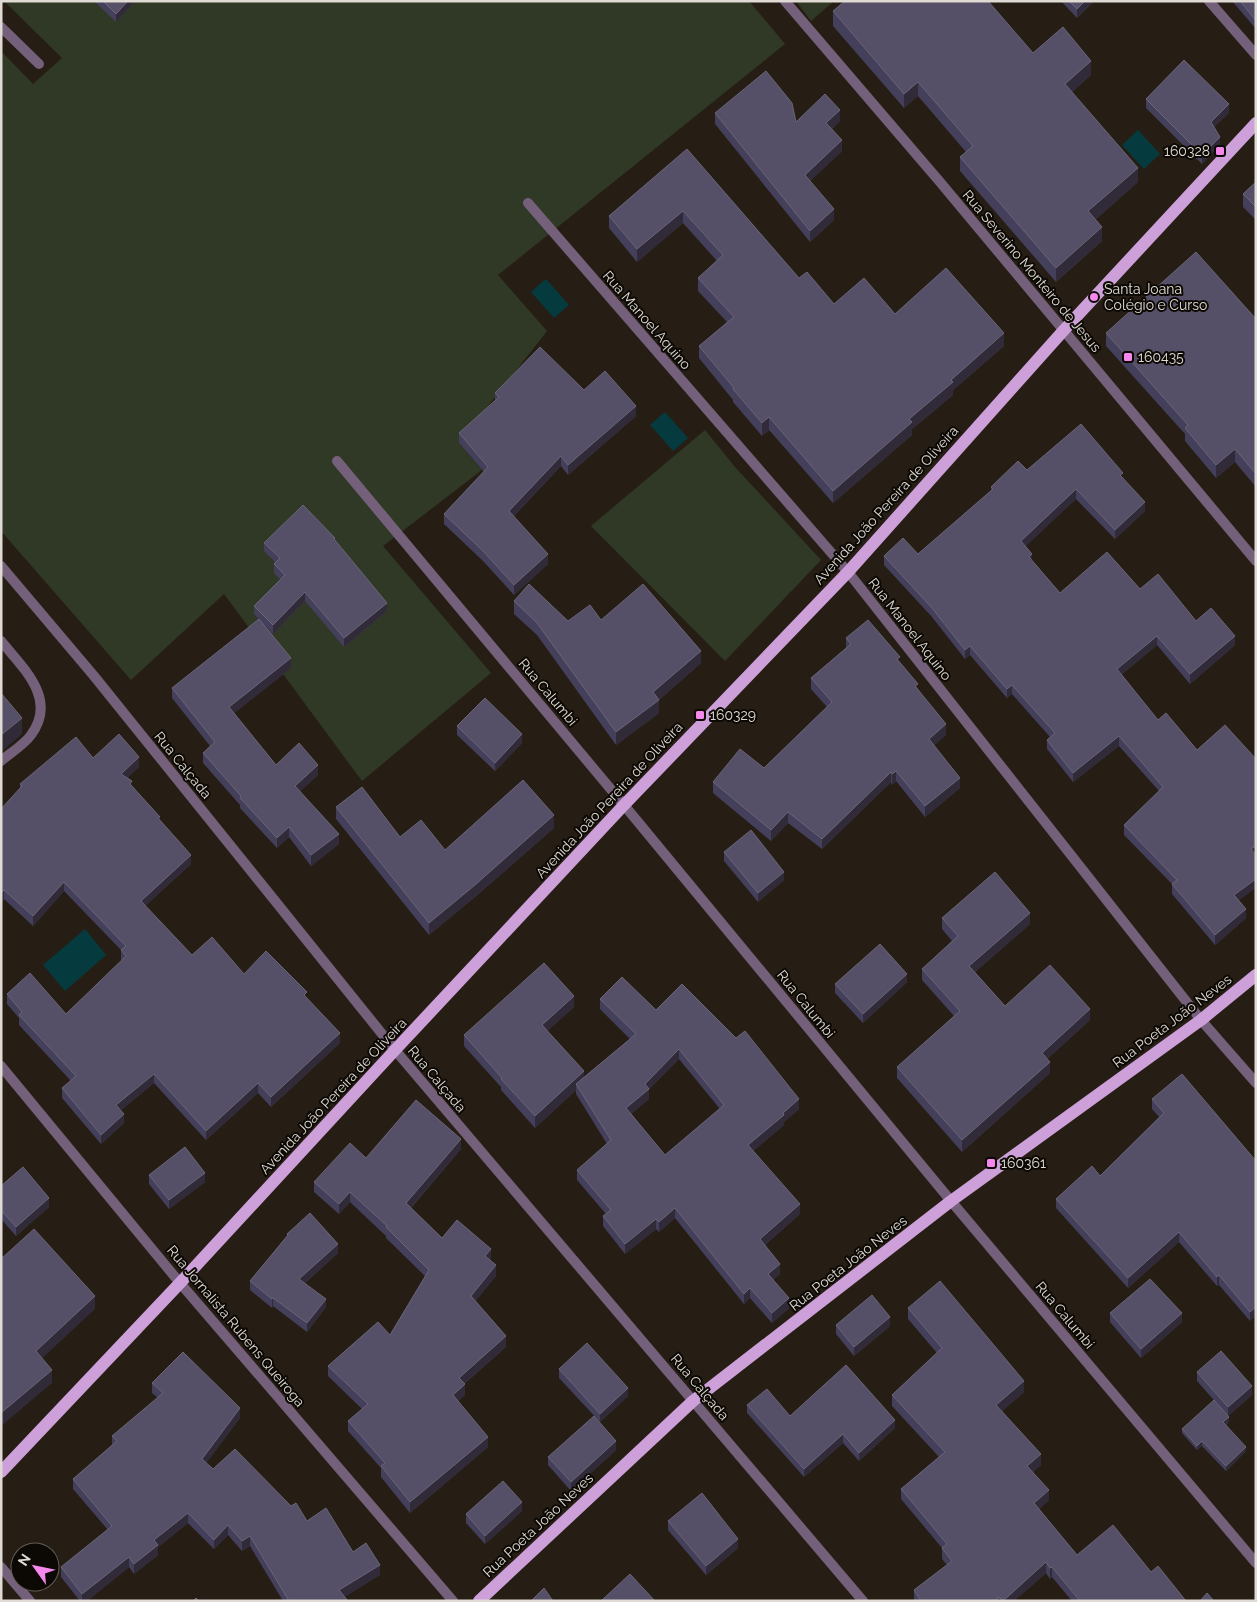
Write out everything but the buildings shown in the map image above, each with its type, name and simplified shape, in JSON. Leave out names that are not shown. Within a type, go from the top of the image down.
[{"type":"main road","name":"Avenida João Pereira de Oliveira","points":[[1,1472],[180,1283],[624,805],[848,572],[1064,330],[1256,123]]},
{"type":"main road","name":"Rua Poeta João Neves","points":[[479,1601],[694,1401],[951,1202],[1201,1020],[1256,975]]},
{"type":"street","name":"Rua Severino Monteiro de Jesus","points":[[784,1],[934,175],[1256,561]]},
{"type":"street","points":[[1209,1],[1256,55]]},
{"type":"street","points":[[1,27],[39,64]]},
{"type":"street","name":"Rua Manoel Aquino","points":[[528,203],[848,572],[1201,1020],[1256,1084]]},
{"type":"street","name":"Rua Calumbi","points":[[337,461],[624,805],[951,1202],[1256,1562]]},
{"type":"street","name":"Rua Calçada","points":[[1,566],[94,676],[395,1050],[864,1601]]},
{"type":"street","points":[[1,641],[33,681],[40,698],[40,717],[30,736],[1,761]]},
{"type":"street","name":"Rua Jornalista Rubens Queiroga","points":[[1,1066],[180,1283],[453,1601]]},
{"type":"street","points":[[1,1567],[30,1601]]},
{"type":"green space","points":[[4,1],[749,1],[785,44],[498,275],[547,331],[459,443],[482,470],[383,546],[491,673],[362,781],[224,594],[131,680],[1,531],[1,51],[33,84],[62,58]]},
{"type":"green space","points":[[796,1],[834,1],[811,21]]},
{"type":"green space","points":[[705,430],[735,467],[821,560],[725,661],[591,526]]},
{"type":"water","points":[[1138,130],[1160,154],[1144,169],[1122,145]]},
{"type":"water","points":[[546,279],[569,305],[554,318],[531,292]]},
{"type":"water","points":[[665,412],[688,438],[673,451],[650,425]]},
{"type":"water","points":[[85,929],[106,955],[65,991],[43,965]]},
{"type":"place","name":"160328","points":[[1220,151]]},
{"type":"place","name":"Santa Joana Colégio e Curso","points":[[1094,297]]},
{"type":"place","name":"160435","points":[[1128,357]]},
{"type":"place","name":"160329","points":[[700,715]]},
{"type":"place","name":"160361","points":[[991,1163]]}]
